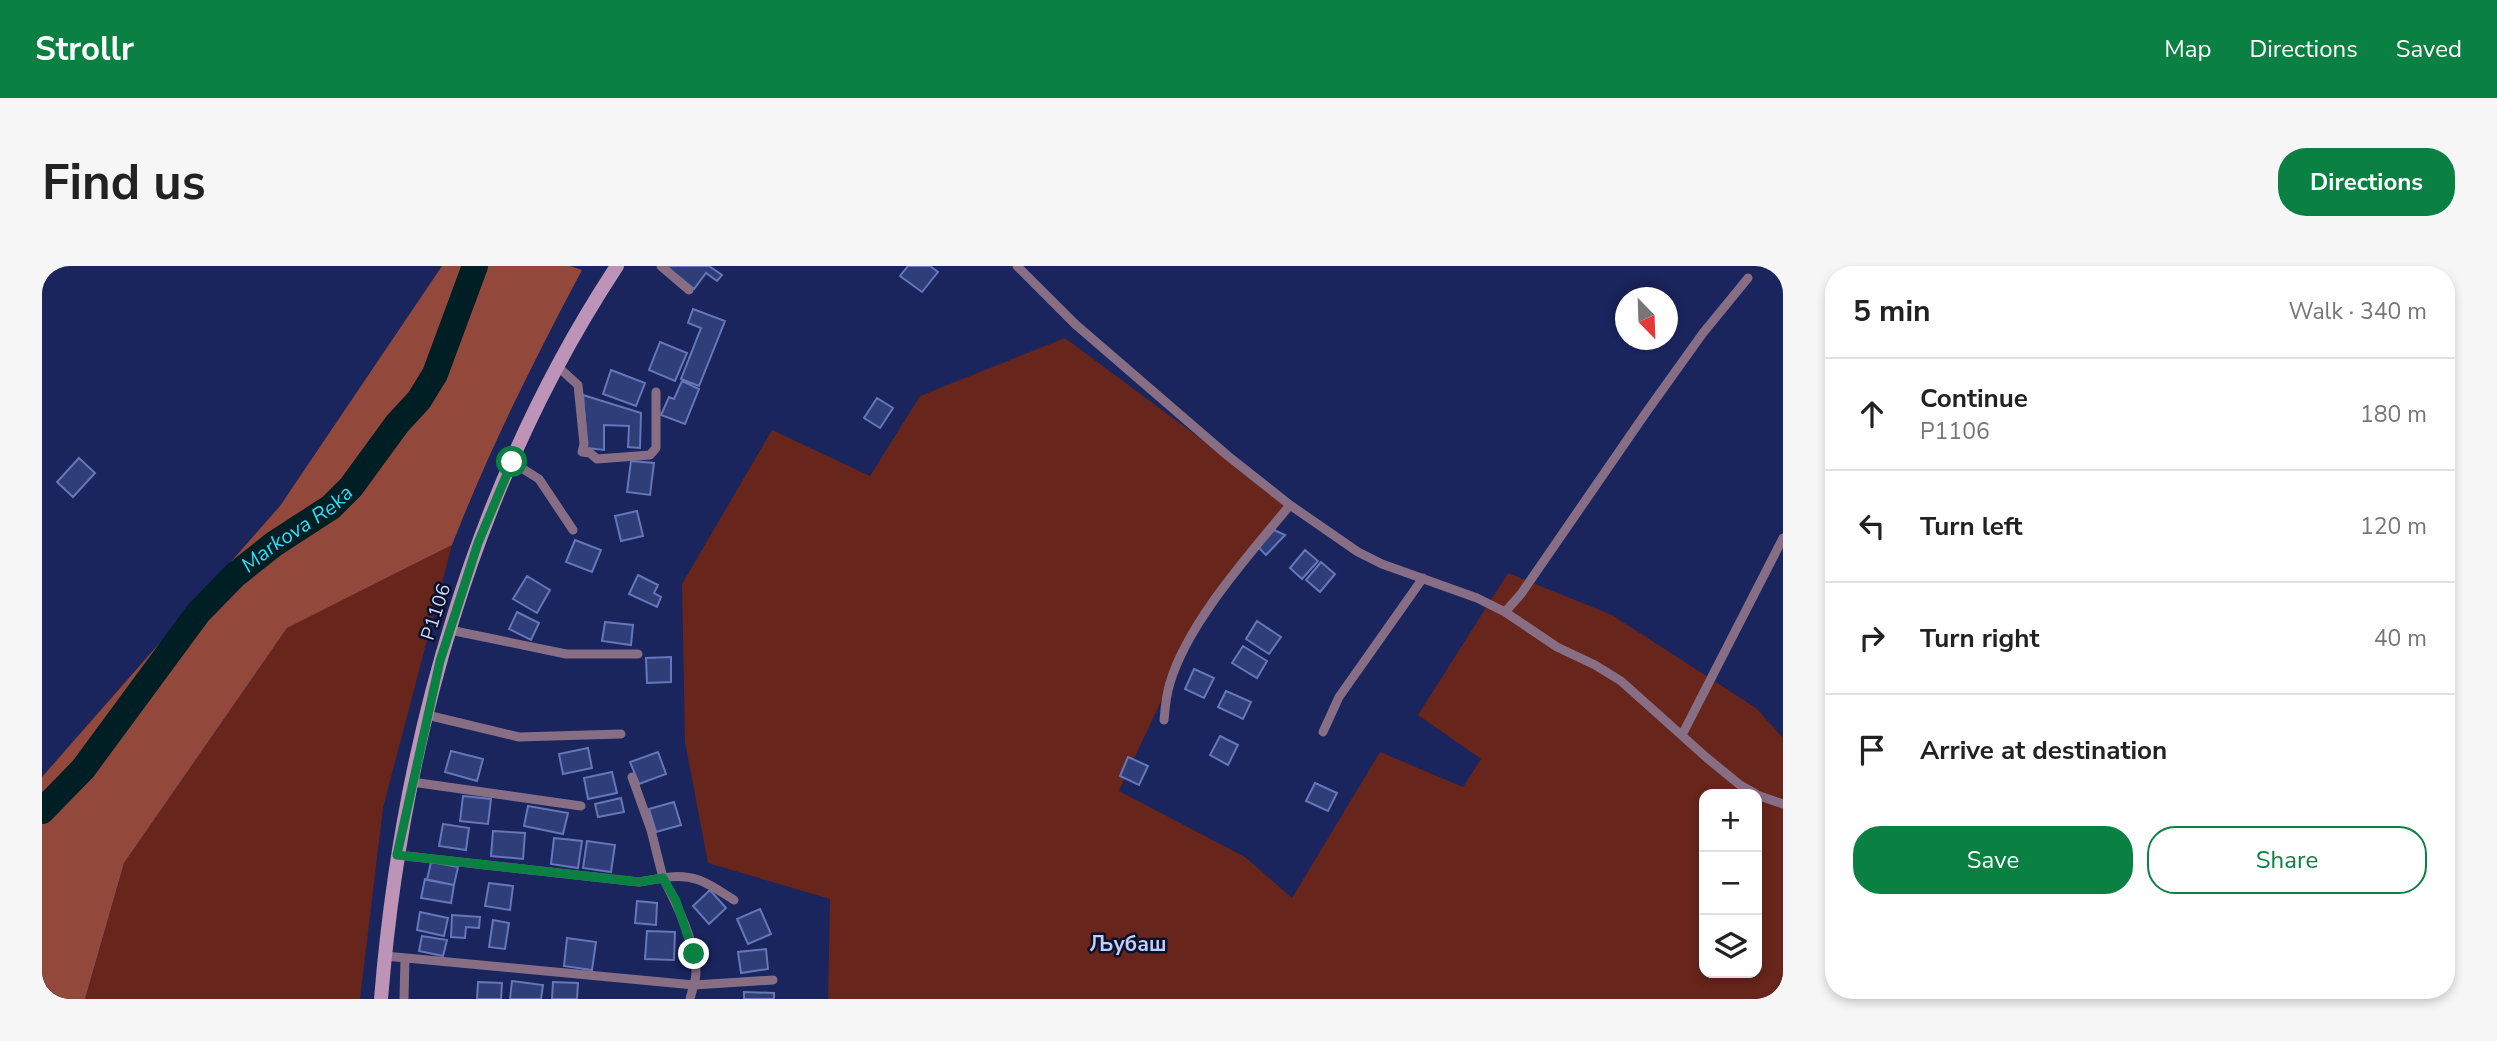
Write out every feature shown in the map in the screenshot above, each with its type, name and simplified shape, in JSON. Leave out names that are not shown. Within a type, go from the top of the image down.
[{"type":"main road","name":"P1106","points":[[381,999],[397,855],[412,782],[450,630],[478,543],[556,365],[617,266]]},
{"type":"lane","points":[[661,266],[689,290]]},
{"type":"lane","points":[[1017,266],[1094,340],[1228,456],[1290,505],[1358,552],[1382,564],[1477,598],[1505,612],[1557,647],[1621,681],[1747,789]]},
{"type":"lane","points":[[1505,612],[1521,594],[1703,333],[1748,278]]},
{"type":"lane","points":[[556,365],[578,385],[584,444],[582,452],[590,453],[597,459],[650,455],[656,448],[656,392]]},
{"type":"lane","points":[[512,462],[539,479],[573,530]]},
{"type":"lane","points":[[1164,720],[1169,684],[1185,646],[1230,578],[1290,505]]},
{"type":"lane","points":[[1682,735],[1783,538]]},
{"type":"lane","points":[[1323,732],[1339,697],[1423,578]]},
{"type":"lane","points":[[450,630],[566,654],[638,654]]},
{"type":"lane","points":[[427,715],[519,737],[621,734]]},
{"type":"lane","points":[[632,777],[651,830],[663,878],[676,901],[694,954],[696,972],[690,999]]},
{"type":"lane","points":[[412,782],[581,806]]},
{"type":"lane","points":[[1762,796],[1783,804]]},
{"type":"lane","points":[[397,855],[639,882],[678,875],[704,881],[734,900]]},
{"type":"lane","points":[[385,956],[694,985],[774,980]]},
{"type":"lane","points":[[404,999],[405,958]]},
{"type":"shaded area","points":[[442,266],[570,266],[582,270],[513,406],[452,545],[287,628],[124,863],[85,999],[42,999],[42,777],[280,506]]},
{"type":"shaded area","points":[[1065,338],[1290,505],[1185,646],[1119,791],[1245,857],[1292,898],[1380,752],[1463,787],[1481,759],[1418,715],[1508,573],[1612,615],[1756,708],[1783,738],[1783,999],[828,999],[830,899],[708,863],[685,742],[682,584],[772,430],[870,476],[920,396]]},
{"type":"shaded area","points":[[452,545],[383,808],[360,999],[85,999],[124,863],[287,628]]},
{"type":"building","points":[[665,266],[709,266],[722,275],[717,281],[706,273],[694,289]]},
{"type":"building","points":[[908,266],[930,266],[938,272],[922,292],[900,276]]},
{"type":"building","points":[[693,309],[725,321],[699,386],[681,379],[701,328],[688,323]]},
{"type":"building","points":[[660,342],[687,353],[675,381],[649,370]]},
{"type":"building","points":[[611,370],[645,383],[636,406],[603,394]]},
{"type":"building","points":[[682,381],[699,389],[685,424],[661,415],[669,397],[674,399]]},
{"type":"building","points":[[583,395],[641,413],[640,448],[628,447],[629,426],[604,425],[604,450],[587,448]]},
{"type":"building","points":[[877,398],[893,408],[880,428],[864,418]]},
{"type":"building","points":[[79,458],[95,473],[73,497],[57,482]]},
{"type":"building","points":[[631,461],[654,463],[650,495],[627,492]]},
{"type":"building","points":[[637,511],[643,536],[621,541],[615,516]]},
{"type":"building","points":[[1274,530],[1285,535],[1266,555],[1258,547]]},
{"type":"building","points":[[575,540],[601,550],[592,572],[566,562]]},
{"type":"building","points":[[1305,550],[1318,561],[1302,579],[1290,568]]},
{"type":"building","points":[[1321,562],[1335,574],[1320,592],[1306,580]]},
{"type":"building","points":[[638,575],[658,585],[654,593],[661,597],[657,607],[629,594]]},
{"type":"building","points":[[527,576],[550,590],[537,613],[513,599]]},
{"type":"building","points":[[517,612],[539,623],[531,640],[509,629]]},
{"type":"building","points":[[1257,621],[1281,637],[1269,654],[1246,639]]},
{"type":"building","points":[[605,622],[633,625],[631,645],[602,641]]},
{"type":"building","points":[[1243,646],[1267,661],[1257,678],[1232,663]]},
{"type":"building","points":[[671,657],[671,682],[647,683],[646,658]]},
{"type":"building","points":[[1194,669],[1214,678],[1204,698],[1185,689]]},
{"type":"building","points":[[1226,691],[1251,702],[1243,719],[1218,707]]},
{"type":"building","points":[[1220,736],[1238,745],[1228,765],[1210,755]]},
{"type":"building","points":[[588,748],[592,768],[563,774],[559,754]]},
{"type":"building","points":[[451,751],[483,759],[477,781],[445,772]]},
{"type":"building","points":[[658,752],[666,774],[639,784],[630,762]]},
{"type":"building","points":[[1128,757],[1148,766],[1139,785],[1120,776]]},
{"type":"building","points":[[612,772],[617,793],[588,799],[584,778]]},
{"type":"building","points":[[1315,783],[1337,793],[1328,811],[1306,801]]},
{"type":"building","points":[[463,796],[491,799],[488,824],[460,821]]},
{"type":"building","points":[[621,798],[624,812],[598,817],[595,804]]},
{"type":"building","points":[[674,802],[681,825],[656,832],[649,809]]},
{"type":"building","points":[[528,806],[568,813],[563,834],[524,826]]},
{"type":"building","points":[[443,824],[469,828],[466,850],[439,846]]},
{"type":"building","points":[[493,831],[525,833],[523,859],[491,856]]},
{"type":"building","points":[[554,838],[582,841],[578,868],[551,864]]},
{"type":"building","points":[[587,841],[615,845],[611,872],[583,868]]},
{"type":"building","points":[[431,862],[458,867],[454,885],[427,880]]},
{"type":"building","points":[[425,879],[454,885],[451,903],[421,898]]},
{"type":"building","points":[[489,883],[513,886],[510,910],[485,906]]},
{"type":"building","points":[[710,890],[726,908],[709,924],[693,906]]},
{"type":"building","points":[[637,901],[657,903],[656,925],[635,923]]},
{"type":"building","points":[[760,909],[771,934],[748,944],[737,919]]},
{"type":"building","points":[[420,912],[448,918],[444,936],[417,930]]},
{"type":"building","points":[[452,915],[480,917],[479,928],[466,927],[465,938],[451,937]]},
{"type":"building","points":[[493,920],[509,923],[505,949],[489,947]]},
{"type":"building","points":[[647,931],[675,932],[674,960],[645,959]]},
{"type":"building","points":[[422,936],[447,940],[443,956],[419,951]]},
{"type":"building","points":[[567,938],[596,942],[592,970],[564,966]]},
{"type":"building","points":[[766,949],[768,969],[741,973],[738,952]]},
{"type":"building","points":[[512,981],[543,985],[541,999],[510,999]]},
{"type":"building","points":[[478,982],[502,983],[501,999],[477,999]]},
{"type":"building","points":[[553,982],[578,983],[577,999],[552,999]]},
{"type":"building","points":[[744,992],[774,993],[774,999],[744,999]]},
{"type":"waterway","name":"Markova Reka","points":[[42,811],[83,769],[198,613],[235,575],[274,544],[331,507],[351,487],[397,424],[419,400],[435,374],[475,266]]},
{"type":"district","name":"Љубаш","points":[[1128,944]]},
{"type":"route","points":[[512,462],[478,543],[440,661],[397,855],[639,882],[663,878],[676,901],[694,954]]}]
